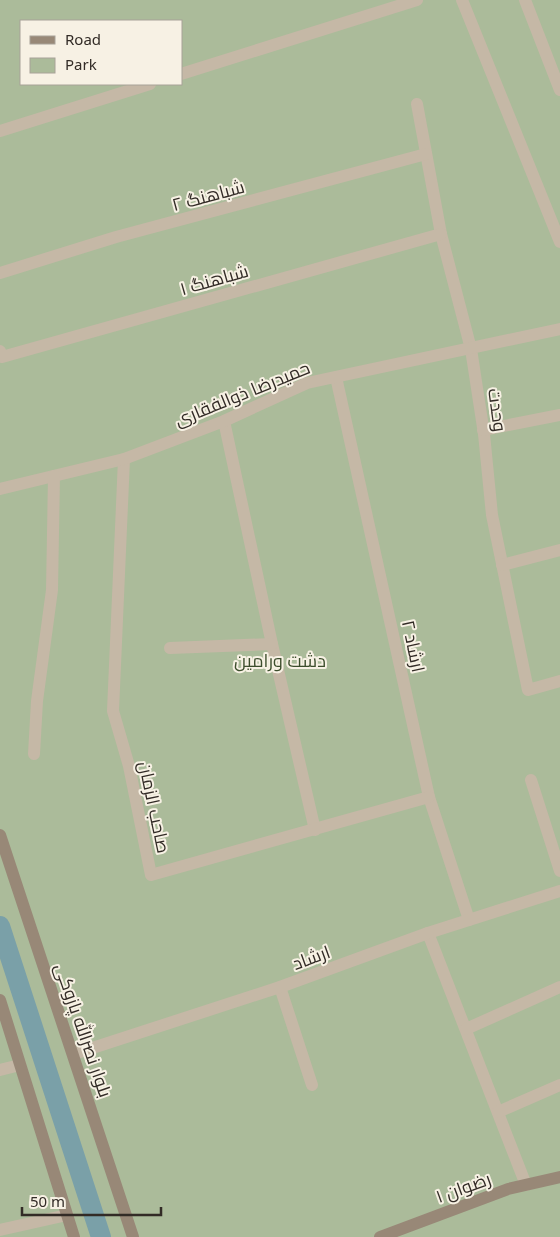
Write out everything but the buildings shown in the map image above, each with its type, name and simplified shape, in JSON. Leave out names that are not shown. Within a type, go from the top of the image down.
[{"type":"main road","name":"بلوار نصرالله پازوکی","points":[[0,835],[133,1237]]},
{"type":"main road","points":[[0,1000],[74,1237]]},
{"type":"main road","name":"رضوان ۱","points":[[380,1237],[481,1199],[560,1177]]},
{"type":"street","points":[[182,74],[417,0]]},
{"type":"street","points":[[462,0],[560,242]]},
{"type":"street","points":[[525,0],[560,90]]},
{"type":"street","points":[[0,131],[147,85]]},
{"type":"street","name":"وحدت","points":[[417,104],[441,234],[471,349],[483,430],[492,515],[528,690],[560,681]]},
{"type":"street","name":"شباهنگ ۲","points":[[0,274],[116,237],[426,154]]},
{"type":"street","name":"شباهنگ ۱","points":[[0,351],[2,357],[441,234]]},
{"type":"street","name":"حمیدرضا ذوالفقاری","points":[[0,489],[124,459],[224,421],[306,383],[560,329]]},
{"type":"street","name":"ارشاد ۲","points":[[336,377],[430,797],[469,920]]},
{"type":"street","points":[[483,430],[560,414]]},
{"type":"street","points":[[224,421],[272,644],[315,830]]},
{"type":"street","name":"صاحب الزمان","points":[[124,459],[114,711],[129,766],[151,875],[430,797]]},
{"type":"street","points":[[34,754],[37,700],[52,590],[54,476]]},
{"type":"street","points":[[502,565],[560,550]]},
{"type":"street","points":[[170,648],[272,644]]},
{"type":"street","points":[[532,780],[560,872]]},
{"type":"street","name":"ارشاد","points":[[74,1054],[280,987],[428,934],[560,890]]},
{"type":"street","points":[[428,934],[526,1185]]},
{"type":"street","points":[[280,987],[312,1085]]},
{"type":"street","points":[[466,1029],[560,988]]},
{"type":"street","points":[[0,1070],[20,1065]]},
{"type":"street","points":[[498,1112],[560,1084]]},
{"type":"street","points":[[0,1230],[67,1215]]},
{"type":"green space","name":"دشت ورامین","points":[[0,0],[560,0],[560,1237],[0,1237]]},
{"type":"waterway","points":[[0,926],[101,1237]]}]
